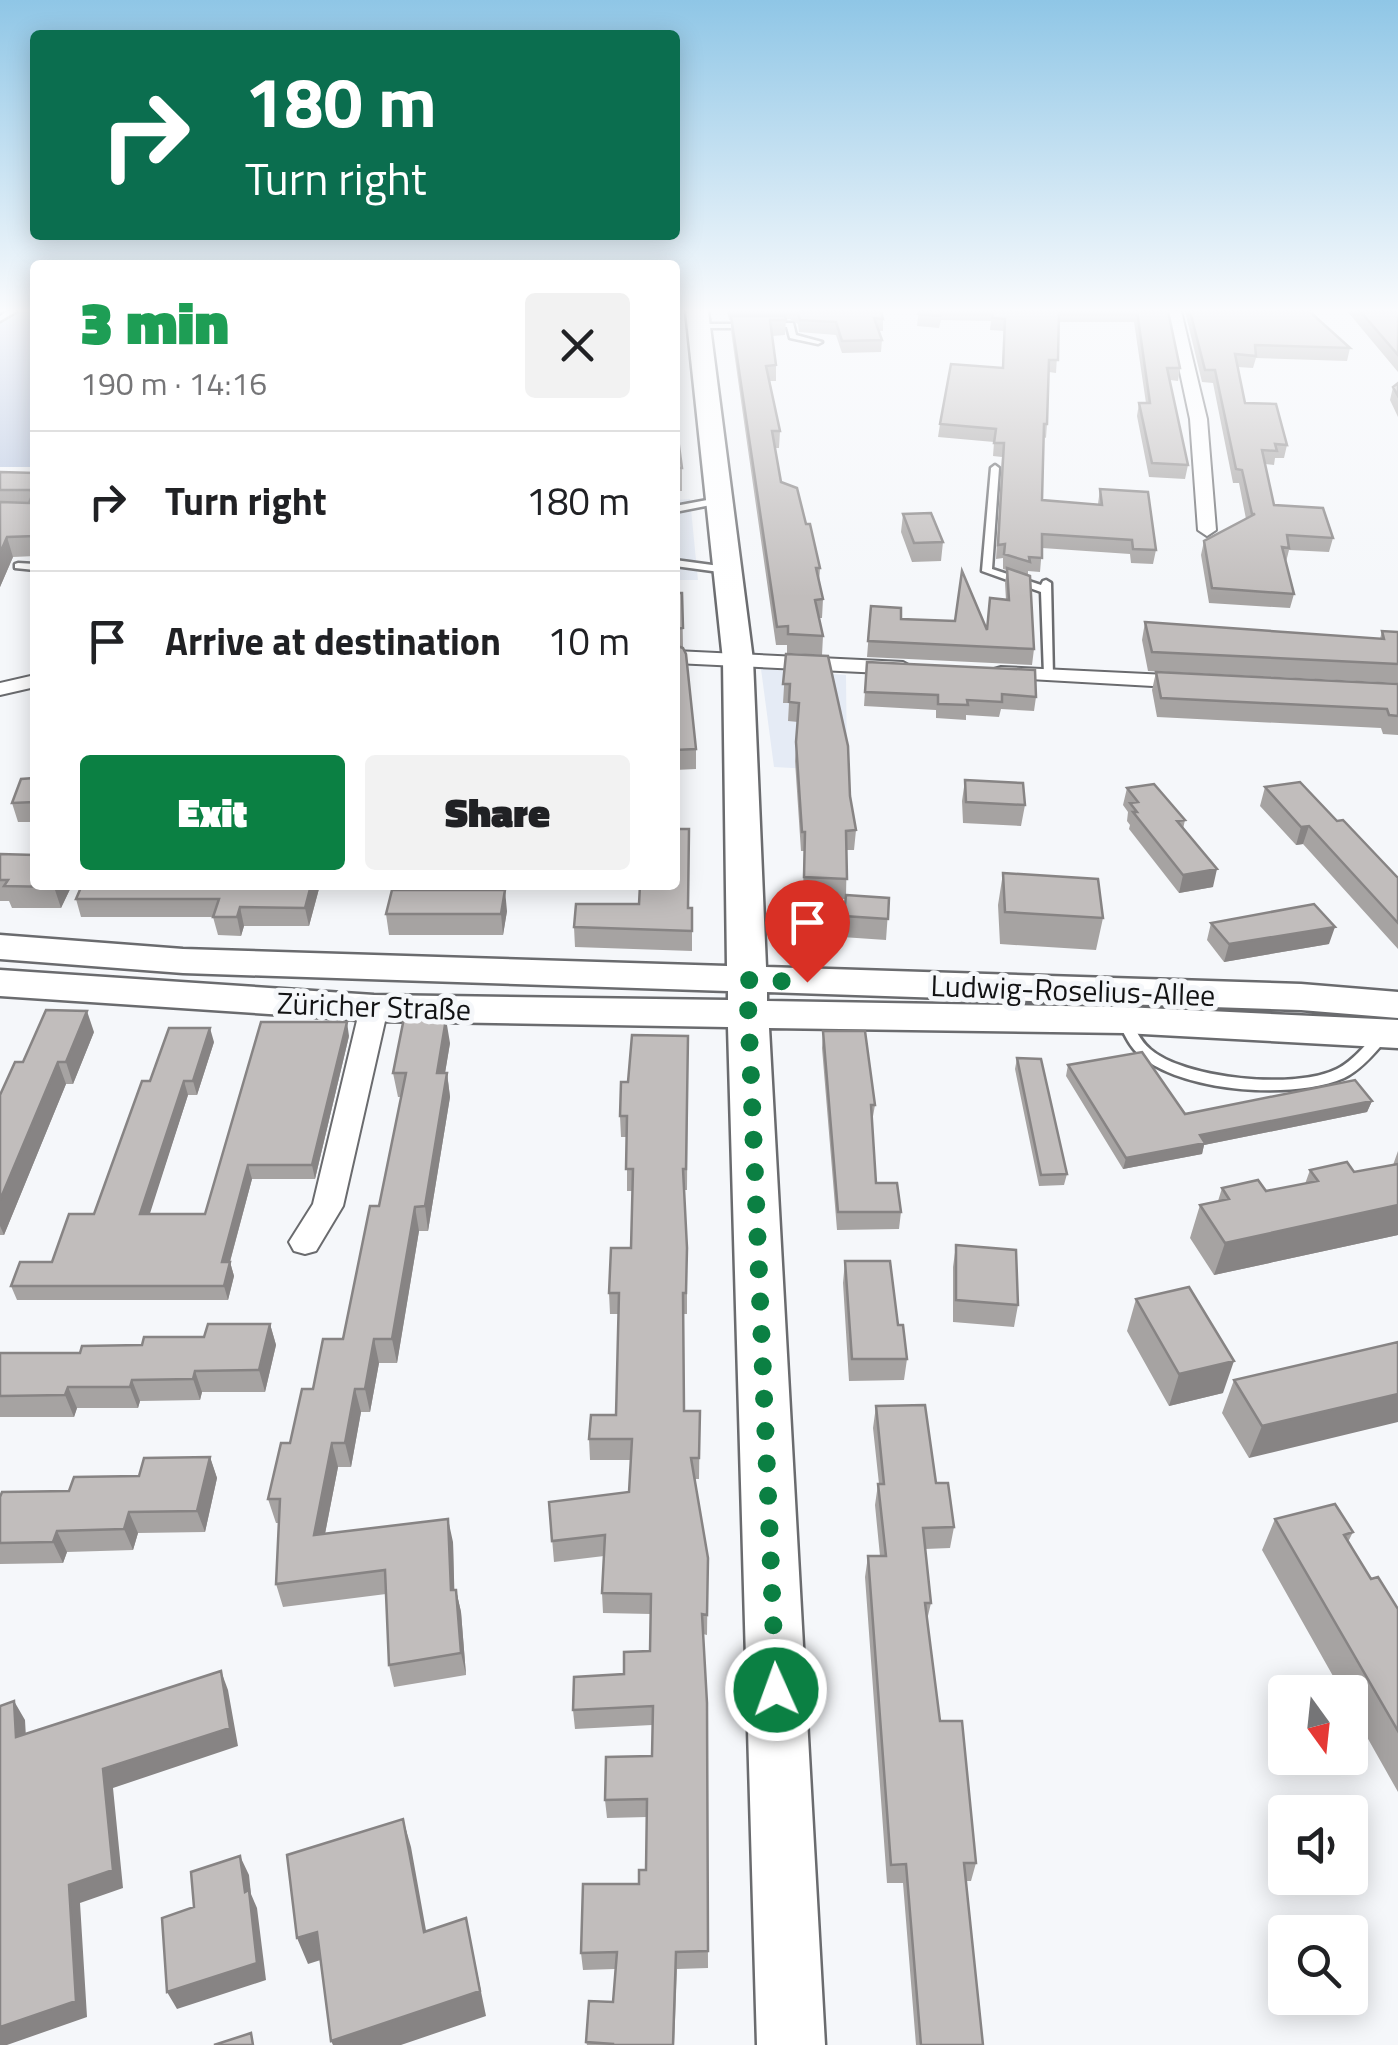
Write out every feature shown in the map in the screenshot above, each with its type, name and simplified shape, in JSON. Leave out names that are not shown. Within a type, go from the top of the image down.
[{"type":"main road","points":[[707,406],[738,660],[791,2045]]},
{"type":"main road","name":"Züricher Straße","points":[[0,947],[748,997]]},
{"type":"main road","name":"Züricher Straße","points":[[0,983],[374,1008],[748,997]]},
{"type":"main road","name":"Ludwig-Roselius-Allee","points":[[748,997],[1124,1020],[1394,1024]]},
{"type":"main road","name":"Ludwig-Roselius-Allee","points":[[748,997],[1301,998],[1394,1024]]},
{"type":"street","points":[[1196,406],[1208,530]]},
{"type":"street","points":[[680,657],[917,669]]},
{"type":"street","points":[[974,672],[1204,683]]},
{"type":"street","points":[[0,689],[30,681]]},
{"type":"street","points":[[305,1242],[328,1206],[374,1008]]},
{"type":"lane","points":[[994,468],[987,571],[1046,586],[1049,675]]},
{"type":"lane","points":[[680,509],[718,500]]},
{"type":"lane","points":[[680,564],[726,570]]},
{"type":"lane","points":[[18,566],[30,567]]},
{"type":"lane","points":[[1124,1020],[1144,1053],[1170,1069],[1202,1081],[1293,1082],[1341,1074],[1394,1024]]},
{"type":"shaded area","points":[[0,406],[30,406],[30,467],[0,467]]},
{"type":"shaded area","points":[[690,499],[698,580],[680,580],[680,500]]},
{"type":"shaded area","points":[[761,669],[846,675],[847,771],[774,767]]},
{"type":"building","points":[[744,406],[775,406],[780,431],[772,431],[781,482],[797,488],[820,568],[816,568],[823,599],[815,600],[823,636],[788,634],[788,626],[777,627]]},
{"type":"building","points":[[943,406],[1048,406],[1042,500],[1102,505],[1100,489],[1148,492],[1156,550],[1133,549],[1132,540],[1042,534],[1042,558],[1029,557],[1030,562],[1004,554],[1005,544],[998,545],[1004,443],[994,443],[996,429],[940,424]]},
{"type":"building","points":[[1140,406],[1175,406],[1188,465],[1152,463]]},
{"type":"building","points":[[1223,406],[1277,406],[1287,445],[1275,444],[1277,451],[1262,450],[1274,505],[1323,508],[1333,538],[1287,535],[1289,548],[1282,547],[1294,594],[1212,588],[1204,541],[1255,514],[1242,470],[1236,469]]},
{"type":"building","points":[[0,472],[30,473],[30,490],[0,490]]},
{"type":"building","points":[[0,502],[29,503],[30,536],[7,537],[0,553]]},
{"type":"building","points":[[931,513],[943,542],[914,543],[903,514]]},
{"type":"building","points":[[1007,568],[1030,576],[1034,649],[868,641],[871,606],[901,608],[901,619],[955,621],[962,571],[987,630],[990,598],[1009,600]]},
{"type":"building","points":[[680,593],[682,593],[680,628]]},
{"type":"building","points":[[1145,622],[1384,639],[1382,631],[1398,632],[1398,664],[1152,652]]},
{"type":"building","points":[[680,647],[686,654],[696,749],[680,750]]},
{"type":"building","points":[[786,654],[828,656],[848,746],[856,830],[846,831],[847,879],[804,877],[805,832],[796,742],[799,703],[789,702],[790,684],[783,684]]},
{"type":"building","points":[[867,662],[1035,670],[1036,697],[1002,694],[1002,702],[967,700],[968,705],[938,704],[938,695],[865,692]]},
{"type":"building","points":[[1156,672],[1398,684],[1398,716],[1389,715],[1387,709],[1161,698]]},
{"type":"building","points":[[30,778],[30,802],[12,803],[21,779]]},
{"type":"building","points":[[965,780],[1023,783],[1025,805],[966,802]]},
{"type":"building","points":[[1300,782],[1398,878],[1398,923],[1309,826],[1301,827],[1265,787]]},
{"type":"building","points":[[1154,784],[1185,820],[1177,821],[1217,869],[1183,875],[1133,812],[1137,812],[1130,803],[1138,802],[1127,788]]},
{"type":"building","points":[[680,829],[689,829],[688,908],[692,908],[692,931],[574,927],[576,904],[639,904],[640,890],[680,890]]},
{"type":"building","points":[[0,854],[30,855],[30,887],[4,886],[8,880],[0,880]]},
{"type":"building","points":[[1003,873],[1098,879],[1103,918],[1005,912]]},
{"type":"building","points":[[80,890],[310,890],[305,908],[240,907],[237,917],[213,917],[219,899],[76,899]]},
{"type":"building","points":[[392,890],[505,890],[501,914],[386,914]]},
{"type":"building","points":[[846,895],[889,898],[888,919],[844,916]]},
{"type":"building","points":[[1314,904],[1335,927],[1229,944],[1211,923]]},
{"type":"building","points":[[46,1010],[87,1011],[66,1062],[58,1062],[0,1200],[0,1095],[15,1062],[23,1062]]},
{"type":"building","points":[[404,1018],[446,1019],[437,1073],[447,1073],[425,1206],[415,1207],[392,1339],[374,1339],[365,1389],[355,1389],[345,1443],[332,1443],[314,1535],[448,1519],[451,1590],[456,1590],[461,1653],[389,1665],[385,1570],[276,1584],[280,1499],[268,1499],[281,1443],[290,1443],[302,1389],[313,1389],[323,1339],[343,1339],[370,1206],[379,1206],[406,1073],[393,1073]]},
{"type":"building","points":[[261,1022],[347,1022],[312,1165],[248,1165],[222,1262],[230,1262],[224,1286],[11,1286],[20,1262],[52,1262],[69,1214],[94,1214],[142,1081],[150,1081],[169,1028],[210,1028],[193,1081],[184,1081],[140,1214],[205,1214]]},
{"type":"building","points":[[823,1031],[865,1031],[875,1105],[871,1105],[876,1183],[897,1183],[901,1212],[838,1212]]},
{"type":"building","points":[[632,1035],[688,1036],[683,1169],[687,1248],[683,1293],[684,1411],[700,1411],[699,1458],[691,1458],[708,1558],[707,1615],[702,1614],[707,1703],[708,1951],[676,1952],[673,2045],[586,2042],[589,2001],[613,2002],[617,1952],[581,1953],[583,1884],[639,1884],[639,1870],[646,1870],[647,1799],[605,1800],[606,1757],[652,1756],[653,1706],[573,1710],[574,1677],[624,1674],[624,1652],[650,1651],[651,1594],[602,1593],[605,1535],[552,1541],[549,1502],[629,1492],[632,1439],[589,1439],[591,1415],[616,1415],[619,1293],[609,1293],[611,1248],[631,1248],[633,1169],[626,1169],[627,1116],[620,1116],[621,1082],[628,1082]]},
{"type":"building","points":[[1142,1052],[1185,1114],[1355,1080],[1372,1101],[1200,1135],[1205,1143],[1126,1158],[1068,1065]]},
{"type":"building","points":[[1017,1058],[1041,1059],[1067,1174],[1041,1175]]},
{"type":"building","points":[[1347,1162],[1354,1172],[1398,1164],[1398,1205],[1225,1243],[1200,1205],[1229,1199],[1222,1188],[1258,1180],[1266,1191],[1318,1181],[1310,1170]]},
{"type":"building","points":[[956,1245],[1016,1250],[1018,1305],[956,1300]]},
{"type":"building","points":[[845,1261],[890,1261],[898,1325],[903,1325],[907,1359],[852,1359]]},
{"type":"building","points":[[1189,1287],[1234,1361],[1179,1374],[1136,1299]]},
{"type":"building","points":[[208,1324],[270,1324],[259,1370],[195,1371],[193,1379],[132,1380],[130,1387],[68,1387],[65,1395],[0,1396],[0,1353],[80,1353],[82,1346],[142,1345],[144,1337],[204,1337]]},
{"type":"building","points":[[1398,1342],[1398,1394],[1262,1426],[1234,1380]]},
{"type":"building","points":[[925,1405],[936,1483],[948,1483],[954,1527],[923,1528],[931,1603],[925,1603],[940,1721],[962,1721],[976,1863],[964,1863],[983,2045],[921,2045],[906,1864],[891,1865],[868,1556],[886,1556],[878,1484],[884,1484],[876,1406]]},
{"type":"building","points":[[210,1457],[197,1511],[129,1512],[124,1529],[57,1531],[53,1542],[0,1543],[2,1492],[69,1491],[74,1477],[139,1476],[144,1458]]},
{"type":"building","points":[[1335,1504],[1353,1532],[1344,1535],[1371,1579],[1378,1577],[1398,1609],[1398,1731],[1368,1675],[1275,1519]]},
{"type":"building","points":[[221,1671],[230,1728],[103,1769],[113,1870],[69,1885],[76,2001],[0,2027],[0,1706],[14,1701],[16,1737]]},
{"type":"building","points":[[403,1819],[424,1932],[466,1918],[480,1991],[331,2041],[317,1932],[297,1938],[287,1855]]},
{"type":"building","points":[[240,1856],[245,1892],[249,1890],[257,1963],[167,1992],[162,1918],[194,1907],[191,1872]]},
{"type":"building","points":[[251,2033],[253,2045],[214,2045]]},
{"type":"route","points":[[776,1690],[747,980],[807,982]]}]
